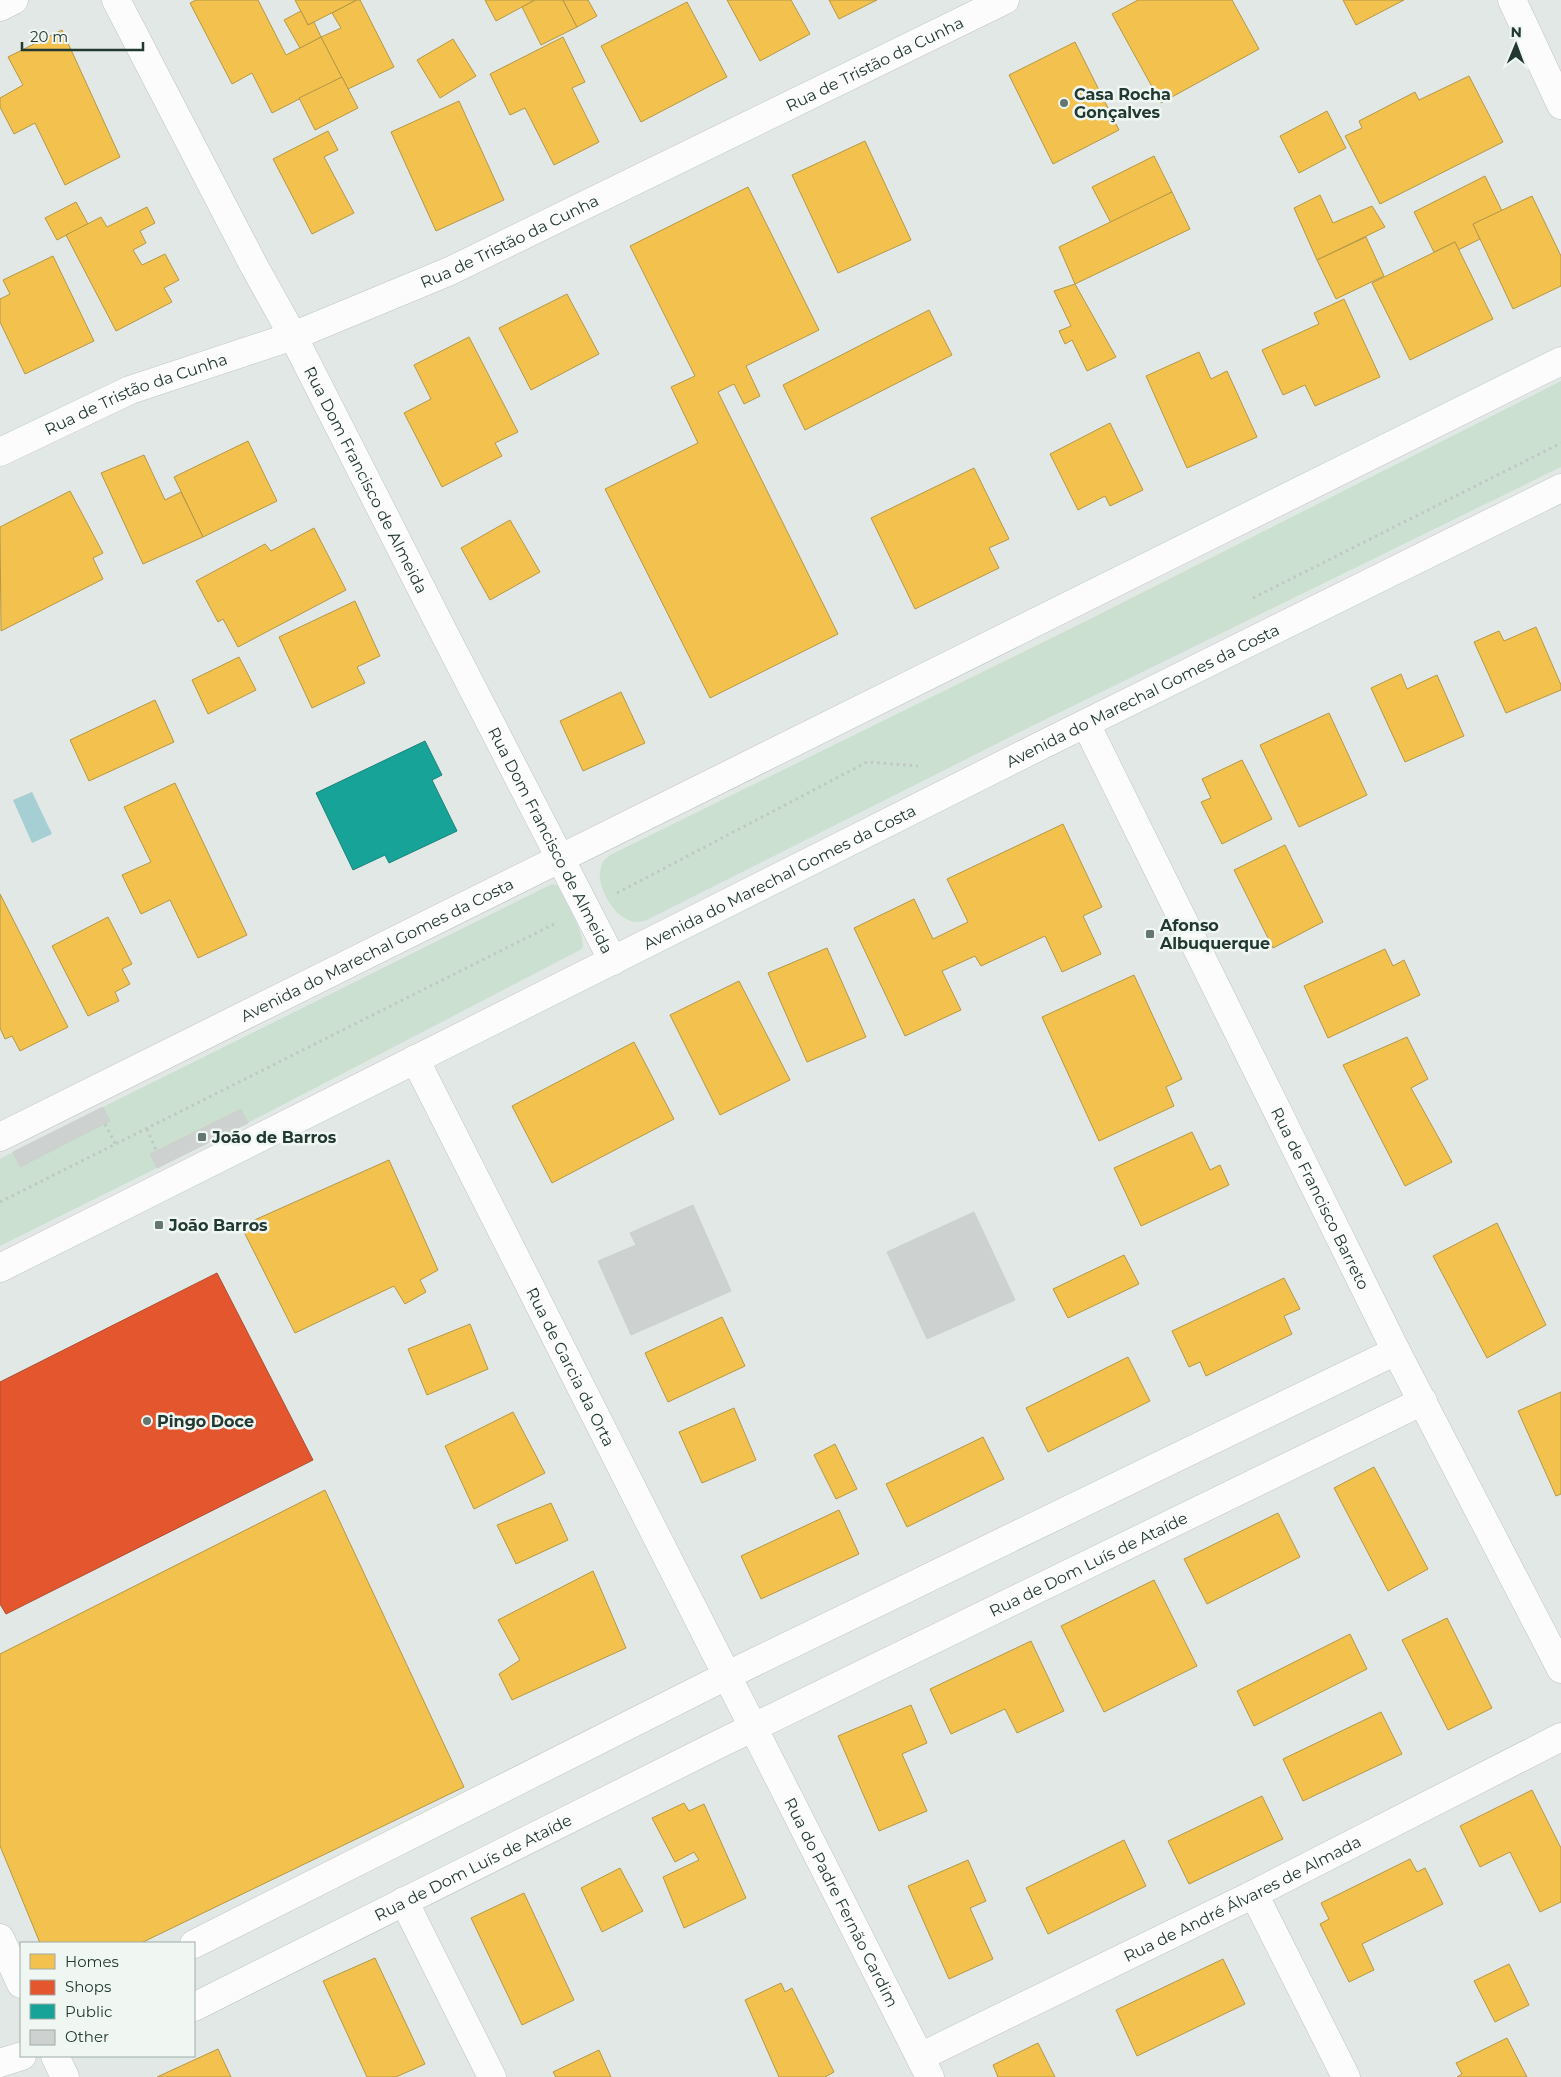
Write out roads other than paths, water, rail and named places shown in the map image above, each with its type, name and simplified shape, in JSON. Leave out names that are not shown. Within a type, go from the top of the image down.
[{"type":"street","points":[[0,7],[14,0]]},
{"type":"street","name":"Rua Dom Francisco de Almeida","points":[[116,0],[250,258],[293,336],[613,961]]},
{"type":"street","name":"Rua de Tristão da Cunha","points":[[0,452],[130,390],[293,336],[450,271],[1005,0]]},
{"type":"street","points":[[1512,0],[1561,105]]},
{"type":"street","name":"Avenida do Marechal Gomes da Costa","points":[[0,1137],[514,881],[561,860],[1561,361]]},
{"type":"street","name":"Avenida do Marechal Gomes da Costa","points":[[0,1268],[1561,488]]},
{"type":"street","name":"Rua de Francisco Barreto","points":[[1086,724],[1396,1351],[1561,1669]]},
{"type":"street","name":"Rua de Garcia da Orta","points":[[415,1059],[728,1675]]},
{"type":"street","points":[[195,1943],[728,1675],[1396,1351]]},
{"type":"street","name":"Rua de Dom Luís de Ataíde","points":[[195,2006],[754,1728],[1423,1401]]},
{"type":"street","points":[[728,1675],[754,1728]]},
{"type":"street","name":"Rua do Padre Fernão Cardim","points":[[754,1728],[762,1749],[925,2067]]},
{"type":"street","name":"Rua de André Álvares de Almada","points":[[925,2067],[1254,1894],[1561,1737]]},
{"type":"street","points":[[1254,1894],[1346,2077]]},
{"type":"street","points":[[404,1901],[492,2077]]},
{"type":"street","points":[[0,1938],[20,1982]]},
{"type":"street","points":[[0,2063],[20,2057]]},
{"type":"street","points":[[56,2057],[66,2077]]},
{"type":"water","points":[[32,792],[52,834],[32,843],[13,800]]},
{"type":"place","name":"Casa Rocha Gonçalves","points":[[1064,103]]},
{"type":"place","name":"Afonso Albuquerque","points":[[1150,934]]},
{"type":"place","name":"João de Barros","points":[[202,1137]]},
{"type":"place","name":"João Barros","points":[[159,1225]]},
{"type":"place","name":"Pingo Doce","points":[[147,1421]]}]
